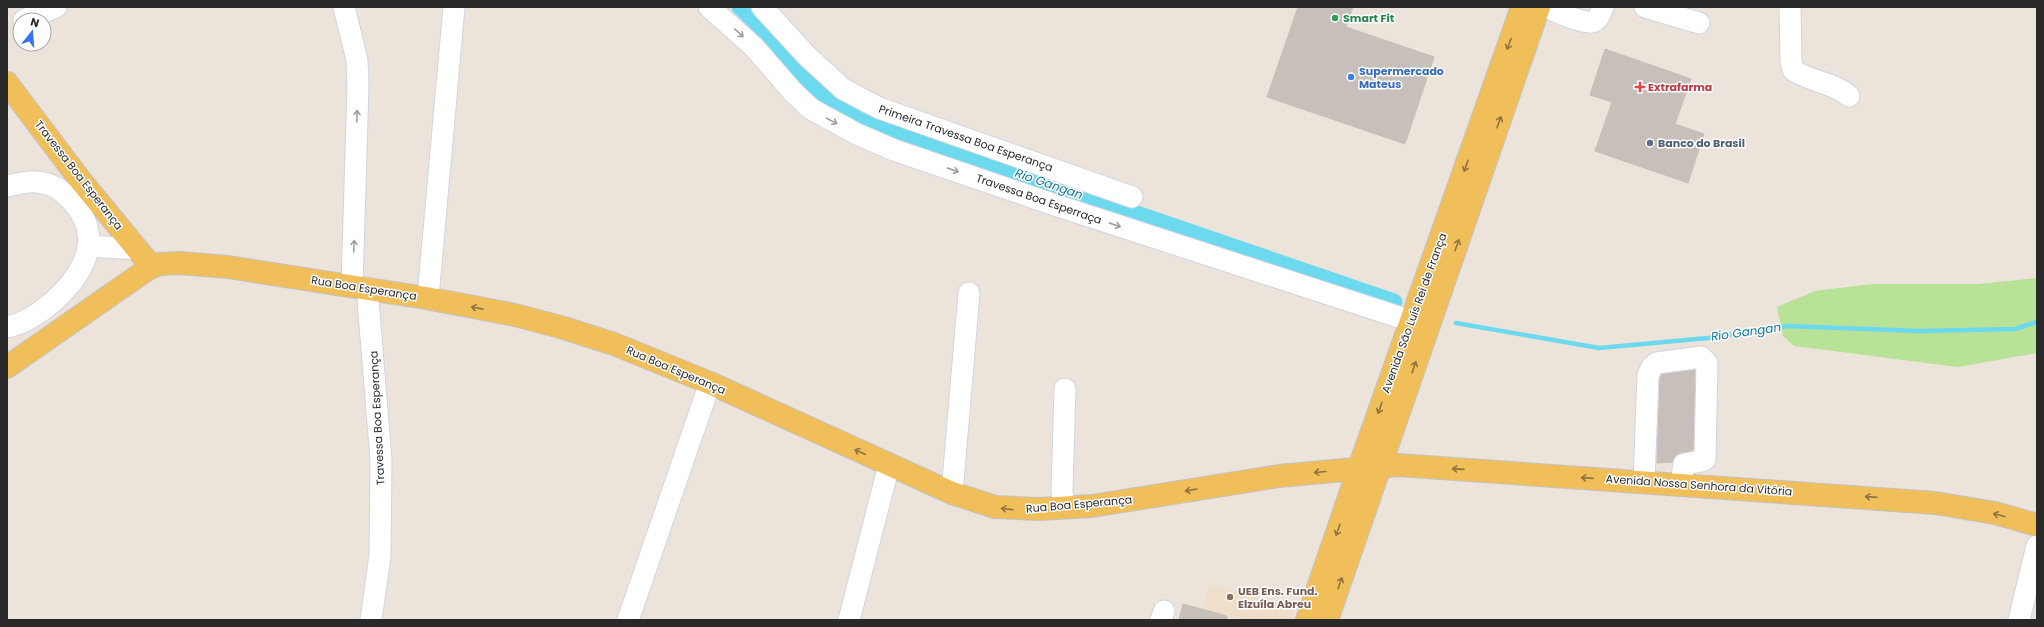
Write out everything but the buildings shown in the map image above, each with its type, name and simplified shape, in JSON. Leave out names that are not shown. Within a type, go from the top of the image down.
[{"type":"main road","name":"Avenida São Luís Rei de França","points":[[1327,620],[1411,321],[1522,7]]},
{"type":"main road","name":"Avenida São Luís Rei de França","points":[[1307,620],[1369,467],[1539,7]]},
{"type":"main road","name":"Travessa Boa Esperança","points":[[7,83],[81,181],[152,267]]},
{"type":"main road","name":"Rua Boa Esperança","points":[[7,366],[152,267],[179,263],[228,267],[426,298],[515,315],[564,328],[614,344],[710,383],[889,466],[952,493],[995,507],[1015,510],[1063,508],[1140,499],[1279,476],[1369,467]]},
{"type":"main road","name":"Avenida Nossa Senhora da Vitória","points":[[1369,467],[1398,464],[1935,503],[1995,513],[2037,525]]},
{"type":"street","points":[[44,12],[56,7]]},
{"type":"street","name":"Travessa Boa Esperança","points":[[344,7],[357,60],[360,287],[381,460],[380,556],[371,620]]},
{"type":"street","points":[[426,298],[429,286],[454,7]]},
{"type":"street","name":"Travessa Boa Esperraça","points":[[709,7],[754,47],[792,92],[811,109],[857,134],[894,150],[1052,204],[1411,321]]},
{"type":"street","name":"Primeira Travessa Boa Esperança","points":[[762,7],[807,56],[843,89],[879,108],[1132,197]]},
{"type":"street","points":[[1544,7],[1584,21],[1592,22],[1598,17],[1603,7]]},
{"type":"street","points":[[1645,7],[1699,23]]},
{"type":"street","points":[[1790,7],[1791,61],[1793,70],[1802,76],[1836,87],[1849,96]]},
{"type":"street","points":[[7,186],[36,181],[51,185],[64,192],[80,210],[86,223],[88,246],[81,265],[69,286],[52,303],[16,325],[7,327]]},
{"type":"street","points":[[88,246],[113,249],[138,249]]},
{"type":"street","points":[[952,493],[969,293]]},
{"type":"street","points":[[1644,482],[1648,375],[1652,367],[1657,363],[1701,357],[1707,363],[1705,459],[1702,461],[1684,464],[1681,484]]},
{"type":"street","points":[[628,620],[710,383]]},
{"type":"street","points":[[1063,508],[1062,490],[1065,389]]},
{"type":"street","points":[[849,620],[889,466]]},
{"type":"street","points":[[2019,620],[2037,546]]},
{"type":"shaded area","name":"UEB Ens. Fund. Elzuíla Abreu","points":[[1210,585],[1295,608],[1291,620],[1244,620],[1203,609]]},
{"type":"green space","points":[[2037,278],[2037,353],[1958,367],[1794,346],[1783,336],[1777,307],[1815,291],[1872,284],[1979,284]]},
{"type":"waterway","name":"Rio Gangan","points":[[740,7],[760,26],[805,77],[815,86],[838,104],[865,118],[920,140],[1394,302]]},
{"type":"waterway","name":"Rio Gangan","points":[[1456,323],[1599,348],[1708,338],[1787,326],[1920,331],[2015,329],[2037,322]]},
{"type":"place","name":"Smart Fit","points":[[1335,18]]},
{"type":"place","name":"Supermercado Mateus","points":[[1351,77]]},
{"type":"place","name":"Extrafarma","points":[[1640,87]]},
{"type":"place","name":"Banco do Brasil","points":[[1650,143]]},
{"type":"place","name":"UEB Ens. Fund. Elzuíla Abreu","points":[[1230,597]]}]
